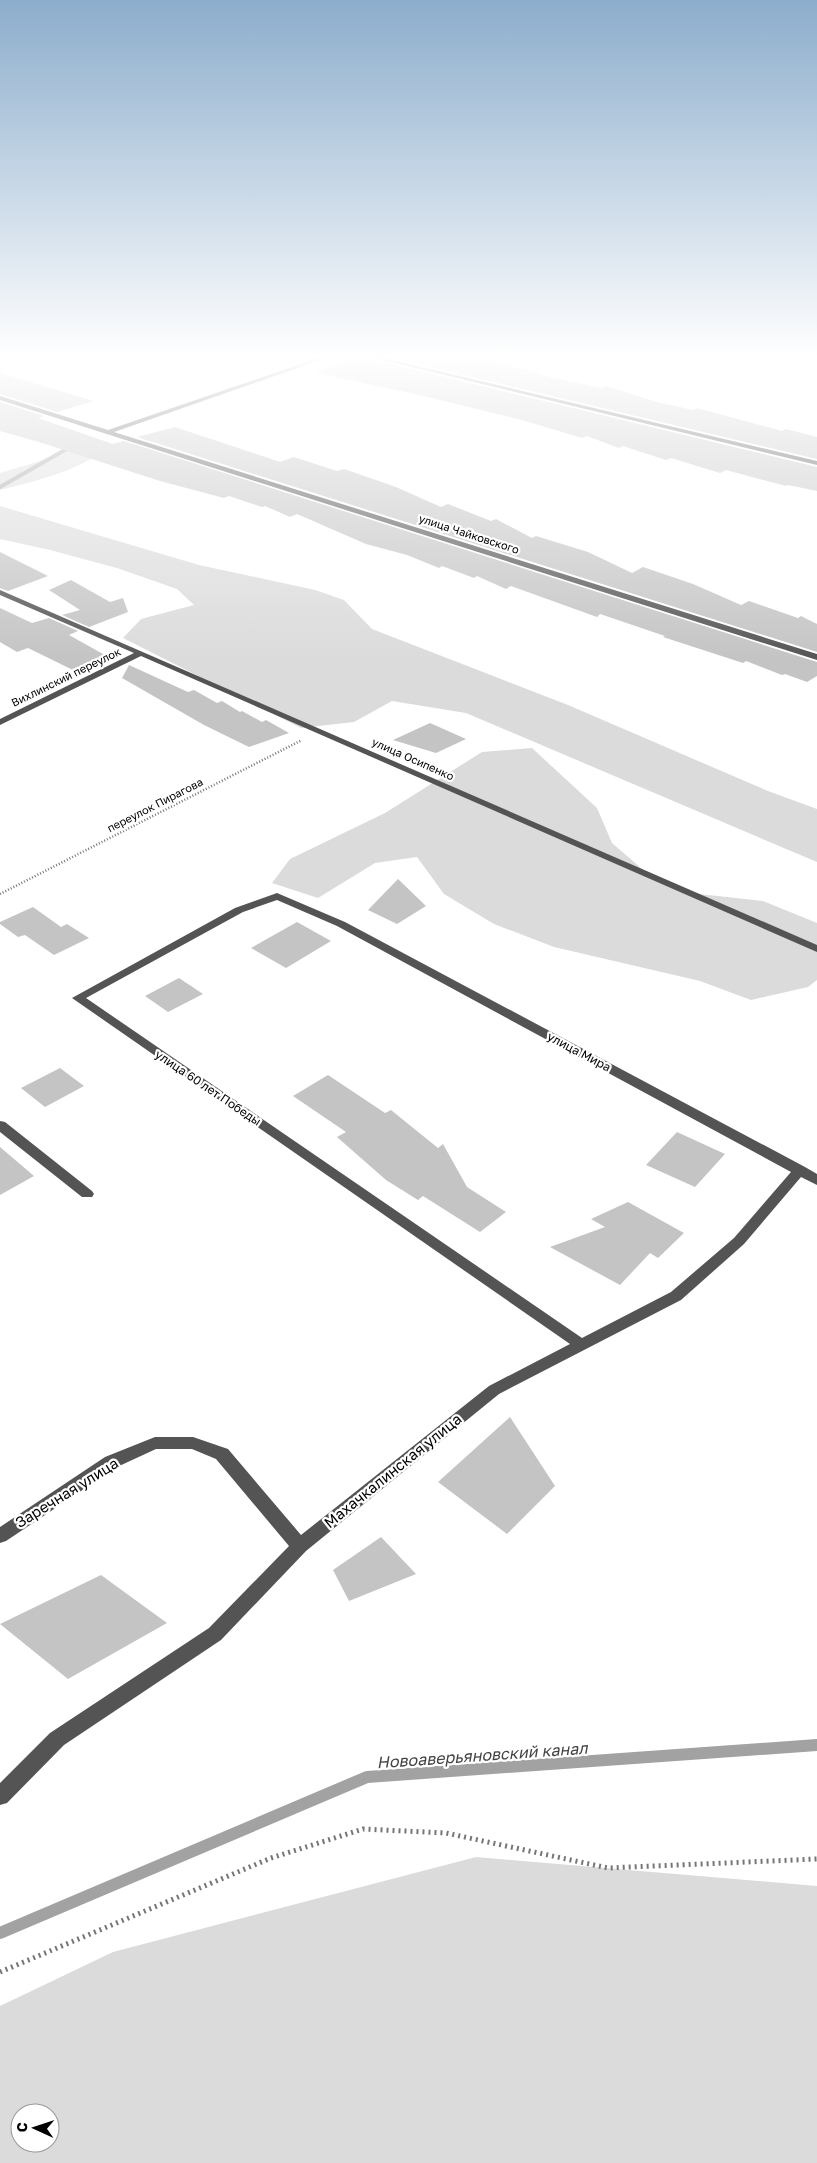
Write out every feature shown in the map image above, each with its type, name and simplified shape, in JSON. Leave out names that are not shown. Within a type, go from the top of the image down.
[{"type":"street","name":"улица Чайковского","points":[[191,458],[817,657]]},
{"type":"street","points":[[796,458],[817,463]]},
{"type":"street","name":"улица Осипенко","points":[[0,592],[817,949]]},
{"type":"street","name":"Вихлинский переулок","points":[[0,722],[141,653]]},
{"type":"street","name":"улица 60 лет Победы","points":[[341,924],[277,896],[239,910],[78,998],[582,1345]]},
{"type":"street","name":"улица Мира","points":[[341,924],[817,1180]]},
{"type":"street","points":[[0,1125],[87,1194]]},
{"type":"street","name":"Махачкалинская улица","points":[[0,1796],[57,1738],[215,1634],[300,1546],[494,1390],[676,1296],[739,1242],[800,1170]]},
{"type":"street","name":"Заречная улица","points":[[0,1536],[112,1462],[155,1443],[194,1443],[222,1454],[300,1546]]},
{"type":"path","name":"переулок Пирагова","points":[[0,894],[318,732]]},
{"type":"path","points":[[0,1972],[271,1858],[363,1829],[446,1833],[608,1868],[817,1859]]},
{"type":"shaded area","points":[[48,458],[93,458],[80,465],[41,479],[0,490],[0,473]]},
{"type":"shaded area","points":[[0,506],[199,565],[315,590],[344,600],[372,629],[568,705],[768,791],[817,809],[817,862],[466,713],[392,701],[354,722],[301,728],[123,638],[141,619],[194,605],[177,589],[117,568],[0,539]]},
{"type":"shaded area","points":[[532,748],[597,808],[612,843],[649,875],[699,894],[763,901],[817,923],[817,980],[808,987],[751,1000],[700,981],[554,947],[494,924],[444,894],[417,857],[375,863],[318,898],[272,883],[290,859],[385,813],[482,752]]},
{"type":"shaded area","points":[[476,1857],[817,1886],[817,2163],[0,2163],[0,2006],[113,1952]]},
{"type":"building","points":[[88,458],[177,458],[817,662],[817,676],[807,682],[785,674],[782,675],[746,661],[743,663],[600,614],[597,617],[511,586],[506,589],[477,576],[474,578],[442,566],[439,568],[407,555],[366,544],[297,514],[290,517],[265,506],[262,507],[229,496],[224,498],[160,481]]},
{"type":"building","points":[[203,458],[268,458],[280,462],[297,458],[337,471],[344,469],[396,487],[441,507],[448,504],[491,521],[496,519],[532,538],[536,536],[588,552],[632,573],[643,567],[693,584],[741,605],[749,601],[798,618],[801,616],[817,624],[817,652]]},
{"type":"building","points":[[660,458],[780,458],[817,467],[817,491],[786,486],[726,470],[720,473],[671,458],[666,460]]},
{"type":"building","points":[[0,552],[48,576],[8,591],[0,588]]},
{"type":"building","points":[[71,580],[110,602],[123,598],[128,612],[89,627],[62,615],[80,610],[49,590]]},
{"type":"building","points":[[0,608],[32,623],[49,618],[78,631],[69,635],[112,659],[77,672],[28,648],[17,652],[0,642]]},
{"type":"building","points":[[129,665],[188,692],[194,690],[217,703],[222,701],[240,712],[242,711],[262,722],[266,720],[289,733],[249,747],[204,725],[122,678]]},
{"type":"building","points":[[430,723],[466,739],[436,753],[393,740]]},
{"type":"building","points":[[398,879],[426,906],[397,924],[368,910]]},
{"type":"building","points":[[33,907],[61,927],[67,924],[89,938],[54,955],[25,935],[18,937],[0,924],[0,922]]},
{"type":"building","points":[[297,922],[331,941],[286,968],[251,948]]},
{"type":"building","points":[[179,978],[203,994],[168,1012],[145,996]]},
{"type":"building","points":[[60,1068],[84,1086],[45,1107],[21,1088]]},
{"type":"building","points":[[328,1075],[385,1113],[391,1110],[438,1148],[443,1144],[467,1187],[506,1212],[480,1232],[423,1196],[418,1200],[386,1180],[337,1137],[346,1132],[293,1096]]},
{"type":"building","points":[[677,1132],[725,1154],[695,1187],[646,1165]]},
{"type":"building","points":[[0,1147],[34,1176],[0,1195]]},
{"type":"building","points":[[628,1202],[684,1233],[658,1258],[650,1253],[620,1285],[550,1247],[605,1227],[591,1219]]},
{"type":"building","points":[[510,1417],[555,1486],[507,1534],[438,1482]]},
{"type":"building","points":[[381,1537],[416,1574],[349,1601],[333,1570]]},
{"type":"building","points":[[101,1575],[167,1623],[68,1679],[0,1624]]},
{"type":"waterway","points":[[0,487],[51,458]]},
{"type":"waterway","name":"Новоаверьяновский канал","points":[[0,1933],[367,1777],[817,1745]]}]
